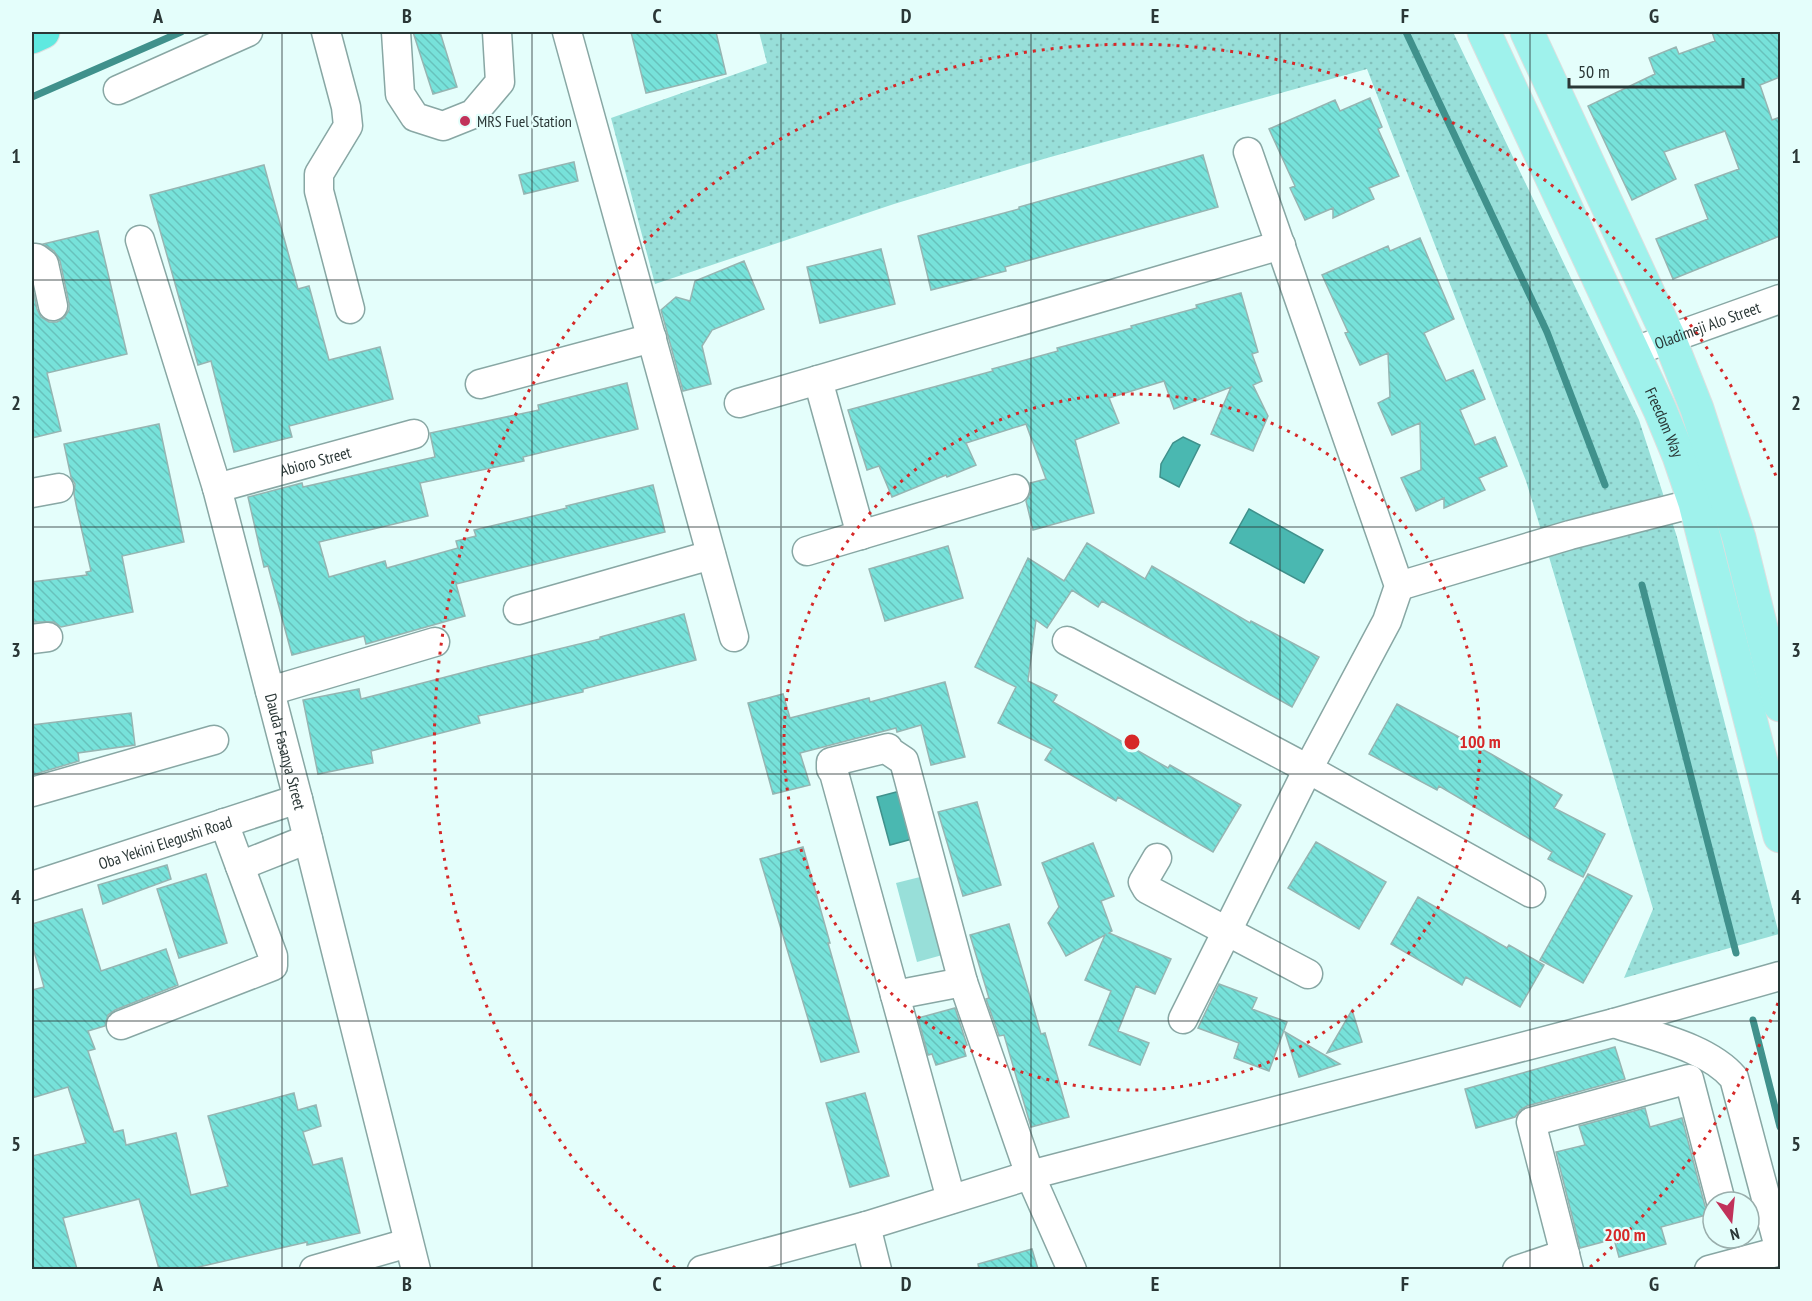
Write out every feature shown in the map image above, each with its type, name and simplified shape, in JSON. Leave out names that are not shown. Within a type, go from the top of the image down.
[{"type":"highway","points":[[32,36],[43,32]]},
{"type":"main road","name":"Freedom Way","points":[[1484,32],[1675,447],[1695,503],[1780,836]]},
{"type":"main road","name":"Freedom Way","points":[[1531,33],[1669,338],[1697,409],[1720,475],[1776,666],[1780,705]]},
{"type":"street","points":[[118,90],[248,32]]},
{"type":"street","points":[[326,32],[346,107],[348,126],[319,174],[319,191],[350,309]]},
{"type":"street","points":[[396,32],[400,94],[415,117],[443,126],[473,114],[500,82],[497,32]]},
{"type":"street","points":[[567,32],[734,637]]},
{"type":"street","points":[[1183,1019],[1308,770],[1387,621],[1399,586],[1248,152]]},
{"type":"street","name":"Dauda Fasanya Street","points":[[140,240],[217,488],[298,799],[412,1256]]},
{"type":"street","points":[[739,403],[1281,245]]},
{"type":"street","points":[[32,258],[44,264],[53,306]]},
{"type":"street","name":"Oladimeji Alo Street","points":[[1632,352],[1780,299]]},
{"type":"street","points":[[480,384],[652,338]]},
{"type":"street","points":[[818,380],[861,535]]},
{"type":"street","name":"Abioro Street","points":[[217,488],[414,434]]},
{"type":"street","points":[[32,493],[59,488]]},
{"type":"street","points":[[807,551],[1015,489]]},
{"type":"street","points":[[1399,586],[1570,535],[1695,503]]},
{"type":"street","points":[[518,610],[711,555]]},
{"type":"street","points":[[1067,641],[1531,893]]},
{"type":"street","points":[[270,691],[435,642]]},
{"type":"street","points":[[32,792],[214,740]]},
{"type":"street","points":[[951,1199],[834,773],[831,769],[831,762],[888,748],[886,749],[904,761],[963,982],[1030,1175],[1072,1269]]},
{"type":"street","name":"Oba Yekini Elegushi Road","points":[[32,886],[298,799]]},
{"type":"street","points":[[121,1025],[273,966],[273,956],[224,823]]},
{"type":"street","points":[[240,866],[308,840]]},
{"type":"street","points":[[1157,858],[1143,882],[1144,886],[1308,974]]},
{"type":"street","points":[[702,1269],[866,1226],[1030,1175],[1614,1023],[1780,976]]},
{"type":"street","points":[[895,995],[963,982]]},
{"type":"street","points":[[1614,1023],[1706,1054],[1734,1078],[1780,1251],[1733,1250],[1708,1269]]},
{"type":"street","points":[[1517,1269],[1567,1262],[1531,1122],[1689,1079],[1718,1190]]},
{"type":"street","points":[[866,1226],[877,1269]]},
{"type":"street","points":[[314,1269],[412,1256]]},
{"type":"shaded area","points":[[759,32],[1453,32],[1639,420],[1677,537],[1779,934],[1624,978],[1653,909],[1549,557],[1574,549],[1566,523],[1541,530],[1526,481],[1367,69],[1047,158],[894,204],[655,284],[611,118],[767,63]]},
{"type":"shaded area","points":[[1183,437],[1200,445],[1179,487],[1160,477],[1161,464],[1173,443]]},
{"type":"shaded area","points":[[1249,509],[1323,550],[1304,583],[1230,543]]},
{"type":"shaded area","points":[[904,790],[916,838],[890,845],[877,797]]},
{"type":"shaded area","points":[[936,873],[957,951],[917,962],[896,883]]},
{"type":"building","points":[[413,32],[440,32],[457,87],[433,94]]},
{"type":"building","points":[[631,32],[716,32],[726,74],[646,93]]},
{"type":"building","points":[[1712,32],[1780,32],[1780,77],[1760,85],[1772,120],[1780,117],[1780,236],[1673,279],[1656,239],[1708,219],[1695,185],[1739,169],[1725,131],[1664,152],[1676,179],[1632,200],[1588,106],[1655,74],[1649,58],[1676,47],[1679,54],[1715,41]]},
{"type":"building","points":[[1370,98],[1382,127],[1378,129],[1399,176],[1369,188],[1374,199],[1333,218],[1333,208],[1305,220],[1290,188],[1295,186],[1269,129],[1335,100],[1340,111]]},
{"type":"building","points":[[1203,155],[1218,207],[1005,267],[1006,271],[931,290],[918,236]]},
{"type":"building","points":[[574,162],[578,181],[524,194],[519,175]]},
{"type":"building","points":[[264,165],[298,289],[309,286],[329,360],[380,347],[393,399],[289,426],[292,437],[234,452],[211,361],[198,365],[150,195]]},
{"type":"building","points":[[98,231],[127,354],[47,373],[61,431],[32,438],[32,284],[41,317],[49,322],[57,322],[64,318],[69,310],[60,261],[54,251],[43,244]]},
{"type":"building","points":[[1420,238],[1454,319],[1424,333],[1446,381],[1473,370],[1485,399],[1460,410],[1475,445],[1495,437],[1507,466],[1479,478],[1485,490],[1444,508],[1444,498],[1416,511],[1401,478],[1421,470],[1420,423],[1392,435],[1378,403],[1390,397],[1388,353],[1360,365],[1322,275],[1388,246],[1390,251]]},
{"type":"building","points":[[881,249],[895,304],[820,323],[807,267]]},
{"type":"building","points":[[744,261],[764,309],[712,330],[702,346],[711,384],[683,391],[661,310],[676,297],[690,301],[695,281]]},
{"type":"building","points":[[1241,293],[1258,352],[1252,354],[1262,381],[1253,385],[1268,416],[1253,451],[1211,434],[1231,387],[1174,409],[1164,381],[1109,398],[1119,423],[1075,440],[1094,513],[1033,530],[1026,501],[1031,492],[1030,483],[1046,479],[1026,424],[966,443],[976,465],[892,497],[879,466],[867,470],[848,410],[993,371],[992,369],[1058,351],[1057,348],[1132,328],[1131,326],[1197,308],[1196,305]]},
{"type":"building","points":[[627,383],[638,429],[523,457],[524,461],[420,483],[428,516],[319,542],[329,577],[385,561],[387,568],[458,548],[456,541],[476,536],[474,530],[653,485],[665,532],[456,584],[465,616],[366,644],[364,636],[292,655],[268,566],[264,567],[248,497],[302,483],[303,487],[435,457],[430,433],[539,410],[538,405]]},
{"type":"building","points":[[159,424],[184,542],[122,556],[133,612],[61,627],[54,622],[32,622],[32,582],[87,575],[86,572],[91,571],[74,494],[75,484],[71,477],[64,444]]},
{"type":"building","points":[[1087,543],[1145,579],[1152,566],[1250,623],[1251,621],[1319,657],[1292,707],[1102,601],[1098,607],[1072,590],[1047,628],[1036,620],[1028,681],[1057,695],[1053,702],[1168,768],[1170,765],[1241,805],[1213,852],[1118,797],[1116,801],[1045,760],[1052,749],[998,723],[1016,687],[975,667],[1028,558],[1064,581]]},
{"type":"building","points":[[948,546],[963,598],[885,621],[869,569]]},
{"type":"building","points":[[684,614],[696,660],[583,689],[583,692],[478,716],[480,723],[371,751],[373,763],[318,774],[303,700],[359,689],[361,699],[600,639],[600,637]]},
{"type":"building","points":[[945,682],[965,757],[931,765],[921,725],[897,732],[896,728],[800,753],[810,785],[773,794],[748,703],[783,694],[790,718],[869,698],[870,702]]},
{"type":"building","points":[[1397,704],[1562,795],[1554,808],[1605,834],[1583,877],[1548,859],[1552,852],[1439,786],[1437,790],[1369,754]]},
{"type":"building","points":[[131,713],[135,745],[78,753],[79,761],[32,775],[32,725]]},
{"type":"building","points":[[977,802],[1001,885],[963,896],[938,812]]},
{"type":"building","points":[[1316,842],[1386,882],[1359,929],[1288,888]]},
{"type":"building","points":[[1093,843],[1114,896],[1101,901],[1112,931],[1109,933],[1171,959],[1155,994],[1136,986],[1118,1031],[1149,1043],[1140,1065],[1089,1045],[1111,991],[1085,980],[1105,935],[1066,956],[1048,923],[1059,907],[1042,863]]},
{"type":"building","points":[[803,847],[859,1052],[821,1062],[760,859]]},
{"type":"building","points":[[167,865],[171,879],[103,904],[98,885]]},
{"type":"building","points":[[206,874],[227,943],[179,958],[157,889]]},
{"type":"building","points":[[1588,874],[1632,896],[1583,983],[1540,960]]},
{"type":"building","points":[[1418,897],[1507,948],[1509,945],[1544,965],[1520,1007],[1466,977],[1462,985],[1391,944]]},
{"type":"building","points":[[82,909],[101,971],[166,949],[178,985],[115,1010],[108,1015],[105,1026],[88,1031],[95,1049],[88,1051],[114,1132],[123,1130],[126,1145],[176,1133],[191,1195],[228,1186],[208,1116],[294,1093],[298,1110],[316,1105],[321,1126],[303,1132],[313,1165],[342,1158],[360,1233],[307,1245],[307,1242],[190,1269],[159,1269],[139,1199],[63,1218],[77,1269],[32,1269],[32,1156],[86,1143],[68,1087],[32,1098],[32,990],[44,987],[32,944],[32,924]]},
{"type":"building","points":[[1009,924],[1041,1034],[1045,1033],[1069,1117],[1031,1127],[1004,1035],[999,1036],[986,999],[989,998],[970,935]]},
{"type":"building","points":[[1219,984],[1257,998],[1252,1009],[1287,1022],[1269,1071],[1234,1058],[1239,1043],[1198,1028]]},
{"type":"building","points":[[955,1008],[967,1045],[963,1046],[966,1056],[936,1065],[932,1054],[928,1055],[918,1018]]},
{"type":"building","points":[[1352,1010],[1362,1042],[1327,1053]]},
{"type":"building","points":[[1285,1032],[1340,1064],[1299,1077]]},
{"type":"building","points":[[1615,1047],[1625,1079],[1527,1106],[1515,1117],[1476,1128],[1465,1089]]},
{"type":"building","points":[[865,1093],[889,1176],[850,1187],[826,1103]]},
{"type":"building","points":[[1645,1108],[1650,1127],[1682,1118],[1701,1191],[1701,1216],[1661,1227],[1666,1244],[1619,1257],[1614,1239],[1580,1248],[1556,1152],[1585,1145],[1579,1126]]},
{"type":"building","points":[[1032,1249],[1038,1269],[979,1269],[978,1264]]},
{"type":"waterway","points":[[32,97],[181,32]]},
{"type":"waterway","points":[[1406,32],[1547,332],[1605,485]]},
{"type":"waterway","points":[[1642,585],[1736,953]]},
{"type":"waterway","points":[[1753,1020],[1780,1127]]},
{"type":"place","name":"MRS Fuel Station","points":[[465,121]]}]
